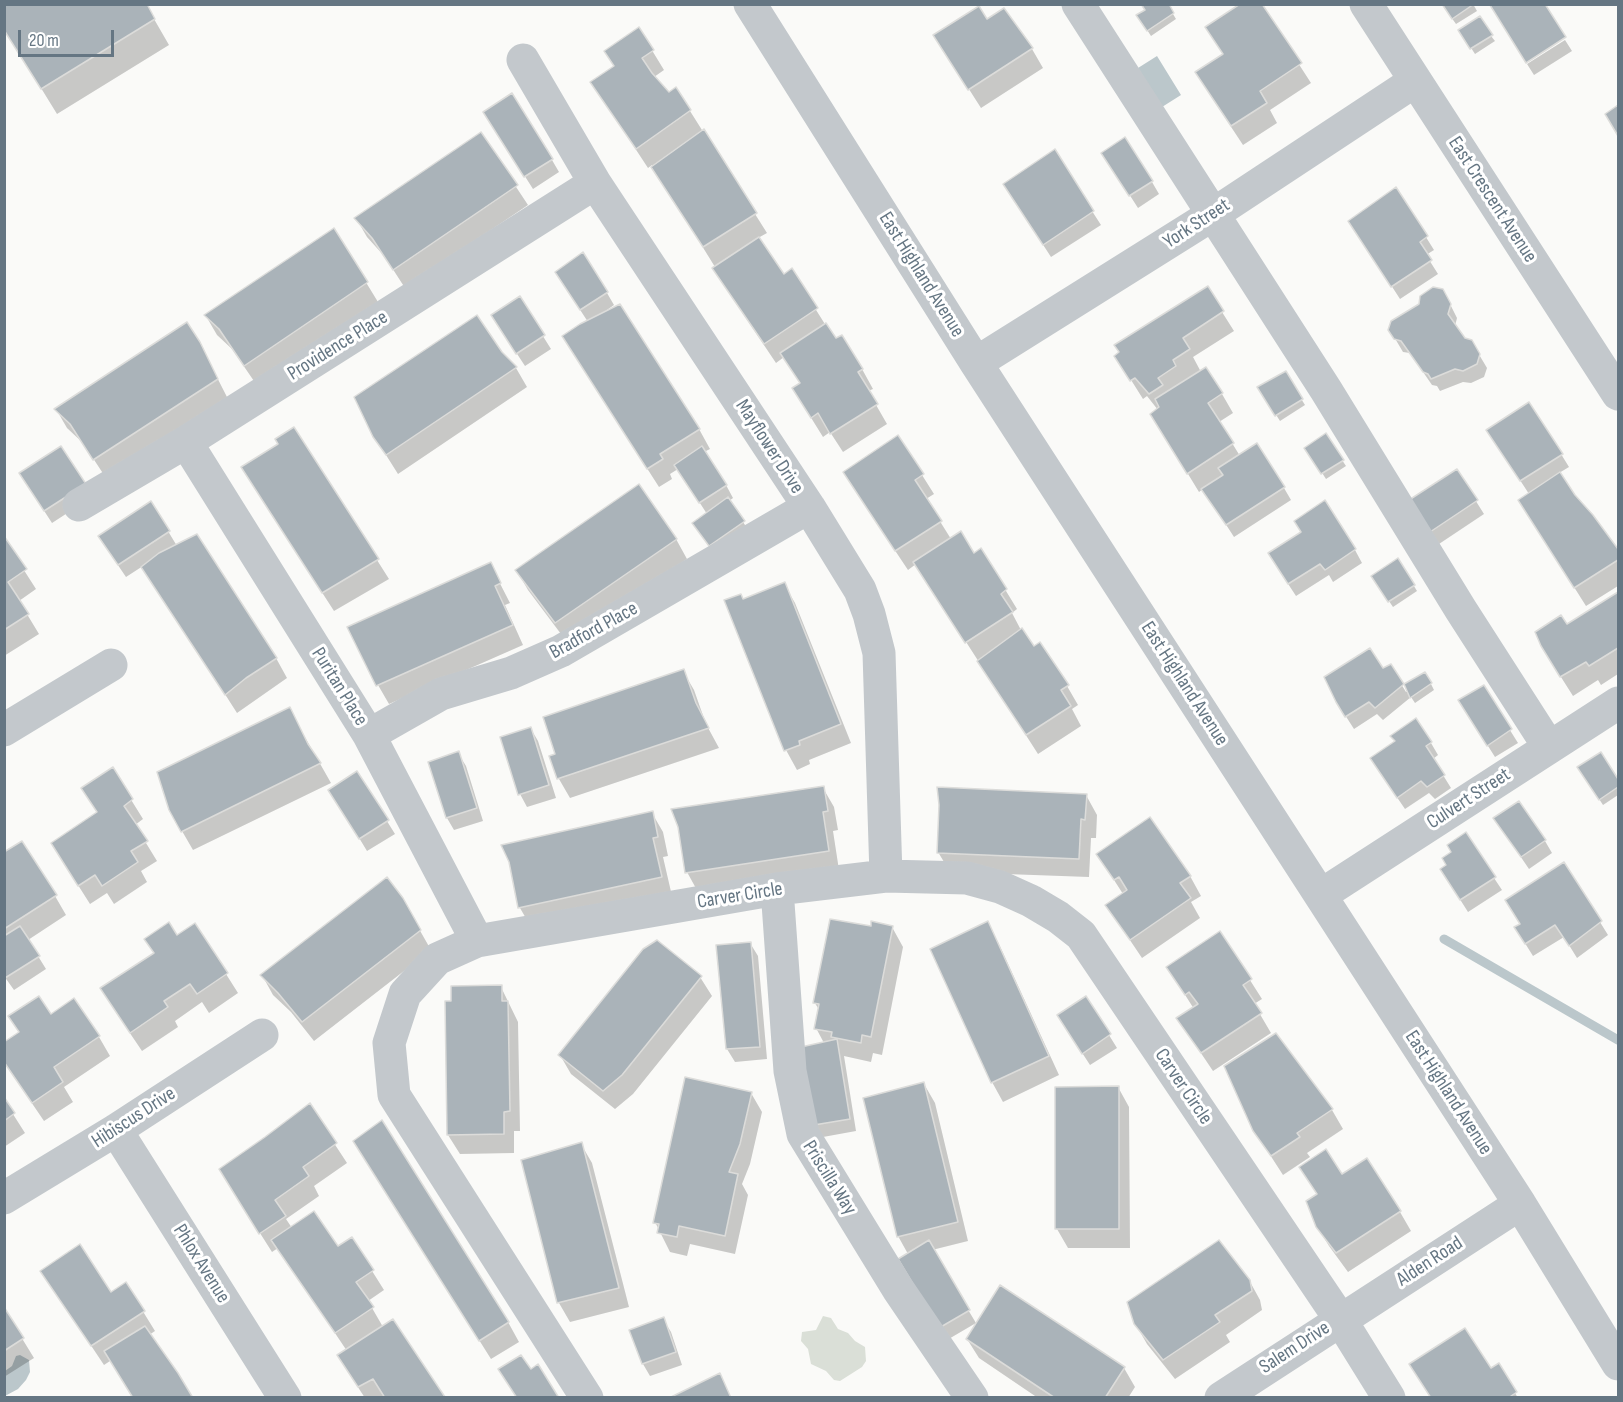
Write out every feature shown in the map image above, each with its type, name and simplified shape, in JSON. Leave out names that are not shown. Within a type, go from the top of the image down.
[{"type":"street","name":"East Highland Avenue","points":[[750,4],[976,363],[1520,1204],[1618,1364]]},
{"type":"street","points":[[1078,4],[1326,390],[1461,610],[1549,747]]},
{"type":"street","name":"East Crescent Avenue","points":[[1366,4],[1618,394]]},
{"type":"street","name":"Mayflower Drive","points":[[523,60],[595,183],[809,507],[860,590],[876,636],[879,653],[886,876]]},
{"type":"street","name":"York Street","points":[[976,363],[1212,215],[1415,81]]},
{"type":"street","name":"Providence Place","points":[[79,505],[186,442],[595,183]]},
{"type":"street","name":"Puritan Place","points":[[186,442],[369,735],[477,941]]},
{"type":"street","name":"Bradford Place","points":[[369,735],[441,694],[511,673],[561,651],[809,507]]},
{"type":"street","points":[[4,730],[111,665]]},
{"type":"street","name":"Culvert Street","points":[[1321,895],[1618,703]]},
{"type":"street","name":"Carver Circle","points":[[587,1398],[394,1095],[389,1043],[405,994],[437,959],[477,941],[777,889],[886,876],[967,878],[1000,887],[1031,901],[1058,917],[1081,935],[1340,1319],[1389,1398]]},
{"type":"street","name":"Priscilla Way","points":[[777,889],[790,1071],[803,1134],[898,1289],[972,1398]]},
{"type":"street","name":"Hibiscus Drive","points":[[4,1198],[116,1130],[262,1035]]},
{"type":"street","name":"Phlox Avenue","points":[[116,1130],[285,1398]]},
{"type":"street","name":"Alden Road","points":[[1340,1319],[1520,1204]]},
{"type":"street","name":"Salem Drive","points":[[1221,1398],[1340,1319]]},
{"type":"shaded area","points":[[1157,56],[1181,95],[1162,107],[1138,68]]},
{"type":"shaded area","points":[[823,1316],[831,1318],[838,1329],[848,1333],[865,1347],[866,1361],[862,1367],[840,1381],[834,1380],[826,1371],[811,1364],[808,1349],[801,1341],[802,1332],[816,1330]]},
{"type":"shaded area","points":[[20,1355],[29,1360],[30,1372],[18,1389],[5,1396],[5,1371],[12,1366],[16,1356]]},
{"type":"building","points":[[4,4],[147,4],[155,19],[41,89],[4,30]]},
{"type":"building","points":[[1141,4],[1169,4],[1174,13],[1147,31],[1136,15],[1145,10]]},
{"type":"building","points":[[1240,4],[1262,4],[1302,63],[1260,91],[1267,103],[1231,126],[1195,72],[1223,54],[1205,27]]},
{"type":"building","points":[[1442,4],[1474,4],[1452,19]]},
{"type":"building","points":[[1545,4],[1566,37],[1526,63],[1490,5]]},
{"type":"building","points":[[979,6],[987,19],[1004,8],[1033,48],[968,90],[933,35]]},
{"type":"building","points":[[1480,16],[1493,35],[1470,49],[1458,30]]},
{"type":"building","points":[[639,27],[654,50],[642,58],[669,92],[676,87],[691,110],[636,149],[590,82],[614,66],[604,51]]},
{"type":"building","points":[[512,93],[553,159],[524,177],[483,112]]},
{"type":"building","points":[[1618,105],[1618,136],[1605,114]]},
{"type":"building","points":[[704,129],[757,213],[703,247],[651,167]]},
{"type":"building","points":[[481,132],[518,185],[393,270],[372,238],[354,218]]},
{"type":"building","points":[[1125,137],[1153,181],[1129,196],[1101,153]]},
{"type":"building","points":[[1055,149],[1094,211],[1043,245],[1003,184]]},
{"type":"building","points":[[1396,187],[1428,236],[1420,242],[1432,260],[1391,287],[1348,221]]},
{"type":"building","points":[[334,228],[368,282],[244,366],[219,329],[204,315]]},
{"type":"building","points":[[759,237],[784,274],[792,268],[818,308],[764,344],[712,268]]},
{"type":"building","points":[[583,252],[608,292],[580,310],[555,272]]},
{"type":"building","points":[[1208,286],[1224,311],[1183,338],[1190,349],[1173,360],[1176,366],[1158,378],[1163,385],[1149,394],[1135,378],[1130,381],[1114,356],[1119,352],[1114,345]]},
{"type":"building","points":[[1433,287],[1443,289],[1451,304],[1448,314],[1465,338],[1472,340],[1480,354],[1477,364],[1463,371],[1455,369],[1431,379],[1423,372],[1401,341],[1394,339],[1388,330],[1391,321],[1419,304],[1420,296]]},
{"type":"building","points":[[520,296],[545,335],[516,354],[491,315]]},
{"type":"building","points":[[620,304],[700,429],[660,454],[663,459],[647,469],[562,336],[580,324]]},
{"type":"building","points":[[477,315],[502,352],[517,367],[386,455],[373,437],[354,397]]},
{"type":"building","points":[[187,322],[200,342],[218,379],[93,460],[70,424],[54,409]]},
{"type":"building","points":[[826,323],[836,338],[842,335],[863,369],[858,372],[878,404],[830,434],[818,413],[811,418],[792,388],[800,383],[780,353]]},
{"type":"building","points":[[1206,367],[1223,393],[1208,403],[1234,443],[1187,474],[1150,414],[1159,407],[1155,399]]},
{"type":"building","points":[[1286,371],[1303,399],[1275,416],[1257,387]]},
{"type":"building","points":[[1529,402],[1563,454],[1520,481],[1486,430]]},
{"type":"building","points":[[294,427],[379,559],[322,593],[241,467],[278,444],[275,439]]},
{"type":"building","points":[[1326,433],[1344,460],[1321,474],[1304,448]]},
{"type":"building","points":[[898,435],[924,474],[915,480],[942,521],[895,551],[843,472]]},
{"type":"building","points":[[1257,443],[1285,487],[1226,525],[1201,489],[1223,475],[1218,468]]},
{"type":"building","points":[[61,446],[86,484],[44,511],[19,473]]},
{"type":"building","points":[[702,446],[727,485],[699,503],[674,465]]},
{"type":"building","points":[[1457,469],[1478,500],[1430,532],[1409,500]]},
{"type":"building","points":[[1560,472],[1575,495],[1618,549],[1618,560],[1574,588],[1518,500]]},
{"type":"building","points":[[639,484],[677,539],[555,623],[515,570]]},
{"type":"building","points":[[728,497],[745,521],[709,546],[692,523]]},
{"type":"building","points":[[1325,500],[1356,549],[1325,570],[1320,564],[1288,584],[1268,553],[1301,532],[1294,521]]},
{"type":"building","points":[[151,501],[170,531],[118,565],[98,536]]},
{"type":"building","points":[[961,531],[974,553],[981,548],[1007,589],[1001,594],[1013,612],[965,643],[913,562]]},
{"type":"building","points":[[197,534],[277,658],[225,695],[141,567],[159,553]]},
{"type":"building","points":[[4,536],[27,569],[8,582],[29,614],[4,630]]},
{"type":"building","points":[[1398,558],[1415,585],[1388,602],[1371,576]]},
{"type":"building","points":[[491,562],[501,583],[495,586],[513,625],[376,686],[347,627]]},
{"type":"building","points":[[785,582],[841,724],[799,741],[800,745],[784,751],[724,600],[741,594],[743,599]]},
{"type":"building","points":[[1618,592],[1618,648],[1589,666],[1586,662],[1560,677],[1535,632],[1561,615],[1567,624]]},
{"type":"building","points":[[1022,628],[1034,646],[1040,642],[1069,685],[1061,690],[1071,706],[1026,735],[977,661]]},
{"type":"building","points":[[1370,648],[1383,668],[1391,664],[1404,684],[1375,708],[1369,702],[1345,717],[1324,677]]},
{"type":"building","points":[[684,669],[696,703],[709,728],[557,779],[549,756],[555,754],[543,717]]},
{"type":"building","points":[[1425,672],[1432,683],[1410,698],[1404,684]]},
{"type":"building","points":[[1484,685],[1512,729],[1487,746],[1458,700]]},
{"type":"building","points":[[290,707],[308,744],[321,763],[181,832],[169,810],[157,772]]},
{"type":"building","points":[[1416,718],[1432,742],[1426,746],[1445,775],[1427,787],[1421,781],[1397,798],[1370,758],[1395,741],[1390,736]]},
{"type":"building","points":[[531,727],[549,785],[518,795],[500,737]]},
{"type":"building","points":[[459,751],[477,808],[446,818],[428,762]]},
{"type":"building","points":[[1601,752],[1618,779],[1618,787],[1599,800],[1577,767]]},
{"type":"building","points":[[113,767],[133,799],[124,806],[148,841],[131,851],[138,862],[102,886],[95,875],[78,886],[51,843],[97,812],[81,788]]},
{"type":"building","points":[[357,771],[389,820],[359,839],[328,790]]},
{"type":"building","points":[[824,786],[828,811],[823,812],[829,851],[685,873],[678,827],[671,809]]},
{"type":"building","points":[[937,787],[1087,794],[1085,820],[1081,819],[1079,859],[937,853],[939,805]]},
{"type":"building","points":[[1519,801],[1546,840],[1521,857],[1493,818]]},
{"type":"building","points":[[653,811],[658,837],[653,838],[662,877],[518,908],[509,862],[501,845]]},
{"type":"building","points":[[1150,817],[1191,876],[1180,883],[1191,898],[1130,940],[1105,905],[1127,890],[1119,877],[1114,880],[1096,854]]},
{"type":"building","points":[[1466,832],[1496,877],[1460,900],[1440,869],[1446,865],[1442,858],[1451,852],[1447,845]]},
{"type":"building","points":[[22,841],[57,895],[4,929],[4,852]]},
{"type":"building","points":[[1564,862],[1602,921],[1569,946],[1555,925],[1525,944],[1514,927],[1520,924],[1505,900]]},
{"type":"building","points":[[387,877],[403,898],[421,930],[302,1022],[260,975]]},
{"type":"building","points":[[830,919],[871,926],[871,921],[893,926],[871,1037],[862,1035],[861,1043],[831,1037],[832,1032],[814,1029],[819,1004],[813,1003]]},
{"type":"building","points":[[988,921],[1049,1056],[991,1083],[930,949]]},
{"type":"building","points":[[169,922],[177,935],[195,923],[228,973],[197,994],[190,984],[164,1001],[168,1007],[130,1033],[100,988],[154,953],[144,939]]},
{"type":"building","points":[[20,926],[40,956],[5,978],[4,936]]},
{"type":"building","points":[[1220,931],[1252,979],[1243,985],[1262,1013],[1201,1053],[1176,1018],[1198,1004],[1189,992],[1185,995],[1166,967]]},
{"type":"building","points":[[657,940],[702,976],[622,1075],[603,1091],[558,1055],[643,949]]},
{"type":"building","points":[[751,942],[760,1047],[726,1049],[716,945]]},
{"type":"building","points":[[502,985],[502,1001],[508,1001],[510,1111],[504,1112],[504,1134],[447,1135],[445,1001],[451,1001],[451,986]]},
{"type":"building","points":[[39,996],[51,1014],[74,998],[100,1036],[54,1067],[63,1082],[32,1103],[4,1062],[4,1042],[19,1032],[8,1016]]},
{"type":"building","points":[[1086,996],[1111,1034],[1082,1054],[1057,1015]]},
{"type":"building","points":[[1276,1033],[1333,1109],[1297,1133],[1300,1137],[1271,1156],[1253,1131],[1224,1066]]},
{"type":"building","points":[[837,1039],[850,1119],[814,1125],[801,1047]]},
{"type":"building","points":[[685,1077],[752,1092],[740,1144],[729,1172],[738,1174],[725,1236],[679,1226],[677,1237],[657,1233],[659,1224],[653,1223]]},
{"type":"building","points":[[924,1082],[958,1222],[897,1237],[863,1098]]},
{"type":"building","points":[[1119,1086],[1119,1229],[1055,1229],[1055,1087]]},
{"type":"building","points":[[4,1097],[15,1113],[4,1121]]},
{"type":"building","points":[[310,1103],[337,1143],[303,1167],[309,1176],[275,1200],[286,1216],[259,1234],[219,1169]]},
{"type":"building","points":[[382,1120],[509,1322],[479,1341],[353,1141]]},
{"type":"building","points":[[582,1142],[619,1288],[557,1303],[521,1160]]},
{"type":"building","points":[[1326,1149],[1342,1174],[1367,1158],[1401,1211],[1336,1253],[1316,1227],[1306,1201],[1317,1194],[1299,1167]]},
{"type":"building","points":[[314,1211],[338,1246],[352,1237],[374,1270],[356,1282],[374,1307],[335,1333],[271,1240]]},
{"type":"building","points":[[929,1240],[970,1310],[939,1328],[898,1259]]},
{"type":"building","points":[[1219,1240],[1250,1280],[1252,1291],[1215,1315],[1220,1322],[1163,1360],[1134,1324],[1127,1302]]},
{"type":"building","points":[[80,1244],[111,1292],[126,1282],[145,1311],[91,1346],[40,1271]]},
{"type":"building","points":[[1000,1285],[1125,1367],[1105,1398],[1055,1398],[966,1339]]},
{"type":"building","points":[[4,1307],[24,1338],[4,1351]]},
{"type":"building","points":[[664,1317],[676,1352],[642,1364],[629,1330]]},
{"type":"building","points":[[393,1319],[444,1398],[385,1398],[373,1379],[358,1387],[337,1355]]},
{"type":"building","points":[[145,1326],[193,1398],[133,1398],[104,1351]]},
{"type":"building","points":[[1465,1328],[1491,1368],[1499,1363],[1517,1392],[1508,1398],[1431,1398],[1409,1364]]},
{"type":"building","points":[[521,1355],[531,1369],[538,1364],[559,1398],[517,1398],[498,1369]]},
{"type":"building","points":[[720,1373],[731,1398],[669,1398]]},
{"type":"waterway","points":[[1444,939],[1618,1040]]}]
